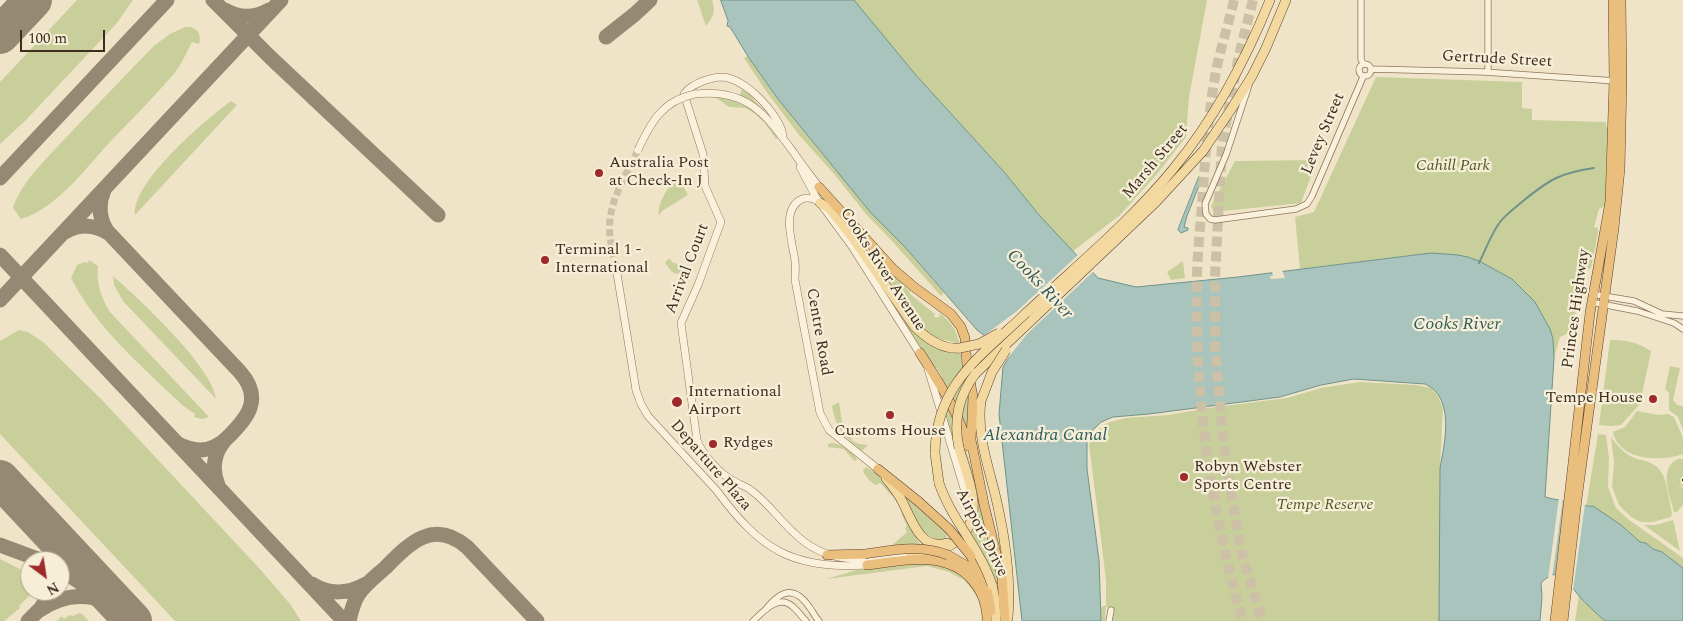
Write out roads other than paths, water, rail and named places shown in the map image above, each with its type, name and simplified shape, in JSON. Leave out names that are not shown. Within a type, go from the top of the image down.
[{"type":"highway","name":"Princes Highway","points":[[1574,498],[1605,301],[1620,168],[1618,81],[1613,0]]},
{"type":"highway","name":"Princes Highway","points":[[1563,621],[1563,591],[1574,498],[1592,298],[1610,202],[1622,0]]},
{"type":"highway","points":[[819,187],[893,269],[951,314],[961,327],[965,338],[967,365],[973,397],[971,440],[984,504]]},
{"type":"highway","points":[[920,353],[943,390],[968,443],[1001,572],[1006,621]]},
{"type":"highway","points":[[878,469],[918,501],[962,543],[989,585],[992,621]]},
{"type":"highway","points":[[864,560],[915,548],[945,552],[973,570],[982,581],[990,599]]},
{"type":"highway","points":[[823,554],[883,563],[925,559],[943,561],[956,566],[971,578],[981,594],[986,606],[987,621]]},
{"type":"highway","name":"Princes Highway","points":[[1555,621],[1563,591]]},
{"type":"main road","name":"Marsh Street","points":[[1108,242],[1176,166],[1205,124],[1247,50],[1270,0]]},
{"type":"main road","points":[[1247,50],[1260,33],[1276,0]]},
{"type":"main road","name":"Marsh Street","points":[[1029,316],[1108,242],[1156,202],[1198,156],[1229,114],[1252,76],[1286,0]]},
{"type":"main road","points":[[819,187],[870,255],[889,290]]},
{"type":"main road","points":[[819,202],[829,208],[852,237],[910,321],[924,336],[938,344],[960,348],[974,346],[1029,316]]},
{"type":"main road","points":[[883,563],[945,552],[958,541],[968,527],[973,513],[973,498],[956,431],[956,418],[960,401],[966,386],[982,366],[1029,316]]},
{"type":"main road","name":"Airport Drive","points":[[1006,621],[1008,591],[1005,552],[1000,515],[980,432],[980,416],[986,386],[995,366],[1016,338],[1029,316]]},
{"type":"main road","name":"Airport Drive","points":[[996,621],[995,600],[982,562],[951,511],[942,492],[935,463],[936,433],[944,404],[960,378],[1029,316]]},
{"type":"main road","points":[[878,469],[897,492],[915,528],[926,540],[937,545],[947,544],[968,527]]},
{"type":"street","points":[[1361,0],[1361,59],[1363,64]]},
{"type":"street","points":[[1488,0],[1488,72]]},
{"type":"street","points":[[1363,64],[1368,65],[1371,69],[1369,75],[1363,77],[1359,74],[1358,70],[1363,64]]},
{"type":"street","name":"Gertrude Street","points":[[1371,69],[1488,72],[1618,81]]},
{"type":"street","name":"Marsh Street","points":[[1252,76],[1226,155],[1205,204],[1206,214],[1210,219],[1215,220],[1296,209],[1309,201]]},
{"type":"street","name":"Arrival Court","points":[[783,136],[778,123],[765,104],[754,93],[738,82],[724,77],[716,78],[694,86],[684,94],[703,154],[705,186],[720,216],[721,223],[698,285],[681,323],[695,429],[699,445],[704,454],[728,478],[756,494],[805,543],[823,554]]},
{"type":"street","name":"Levey Street","points":[[1309,201],[1363,77]]},
{"type":"street","points":[[638,150],[656,115],[677,100],[695,94],[722,94],[736,97],[750,104],[764,115],[783,136],[793,153],[819,187]]},
{"type":"street","name":"Cooks River Avenue","points":[[793,153],[819,202],[850,245],[920,353],[930,376],[968,498],[968,527]]},
{"type":"street","name":"Centre Road","points":[[819,202],[808,198],[796,203],[791,210],[789,223],[796,264],[795,280],[819,410],[822,420],[829,430],[878,469]]},
{"type":"street","name":"Departure Plaza","points":[[616,268],[636,390],[639,401],[648,416],[713,486],[734,514],[752,533],[772,547],[800,559],[825,565],[847,566],[864,560]]},
{"type":"street","points":[[1592,298],[1674,323],[1683,329]]},
{"type":"street","points":[[1605,301],[1634,301],[1662,314],[1683,316]]},
{"type":"street","points":[[1683,322],[1683,329]]},
{"type":"street","points":[[753,621],[778,596],[791,592],[800,596],[819,621]]},
{"type":"street","points":[[766,609],[776,603],[787,603],[806,621]]},
{"type":"street","points":[[1109,621],[1111,610]]},
{"type":"water","name":"Cooks River","points":[[721,0],[854,0],[915,74],[1005,173],[1039,215],[1098,278],[1136,287],[1238,277],[1431,253],[1468,257],[1512,279],[1535,302],[1550,329],[1553,339],[1554,358],[1545,497],[1593,506],[1621,525],[1640,542],[1646,543],[1653,549],[1662,552],[1683,568],[1683,621],[1605,621],[1582,599],[1567,580],[1559,575],[1554,575],[1541,583],[1540,621],[1439,621],[1440,468],[1446,421],[1441,399],[1434,390],[1425,384],[1354,379],[1321,385],[1280,397],[1113,417],[1101,422],[1092,431],[1087,441],[1087,469],[1099,560],[1101,621],[1022,621],[999,414],[1003,367],[1010,355],[977,330],[905,247],[871,213],[778,99],[730,27],[727,26],[728,21]]},
{"type":"water","points":[[1199,177],[1202,178],[1184,227],[1188,228],[1188,230],[1181,233],[1178,230]]},
{"type":"waterway","points":[[1479,263],[1500,222],[1523,201],[1555,178],[1572,172],[1594,168]]},
{"type":"tunnel","points":[[1234,0],[1217,66],[1209,118],[1198,253],[1197,324],[1198,367],[1207,453],[1222,538],[1243,621]]},
{"type":"tunnel","points":[[1253,0],[1239,55],[1222,144],[1215,277],[1215,347],[1223,437],[1241,550],[1262,621]]},
{"type":"tunnel","points":[[616,267],[611,244],[611,211],[617,193],[638,150]]},
{"type":"place","name":"Australia Post at Check-In J","points":[[599,173]]},
{"type":"place","name":"Terminal 1 - International","points":[[545,260]]},
{"type":"place","name":"Tempe House","points":[[1653,399]]},
{"type":"place","name":"International Airport","points":[[677,402]]},
{"type":"place","name":"Customs House","points":[[890,415]]},
{"type":"place","name":"Rydges","points":[[713,444]]},
{"type":"place","name":"Robyn Webster Sports Centre","points":[[1184,477]]},
{"type":"park label","name":"Cahill Park","points":[[1453,167]]},
{"type":"park label","name":"Tempe Reserve","points":[[1325,506]]},
{"type":"water label","name":"Alexandra Canal","points":[[1045,436]]}]
